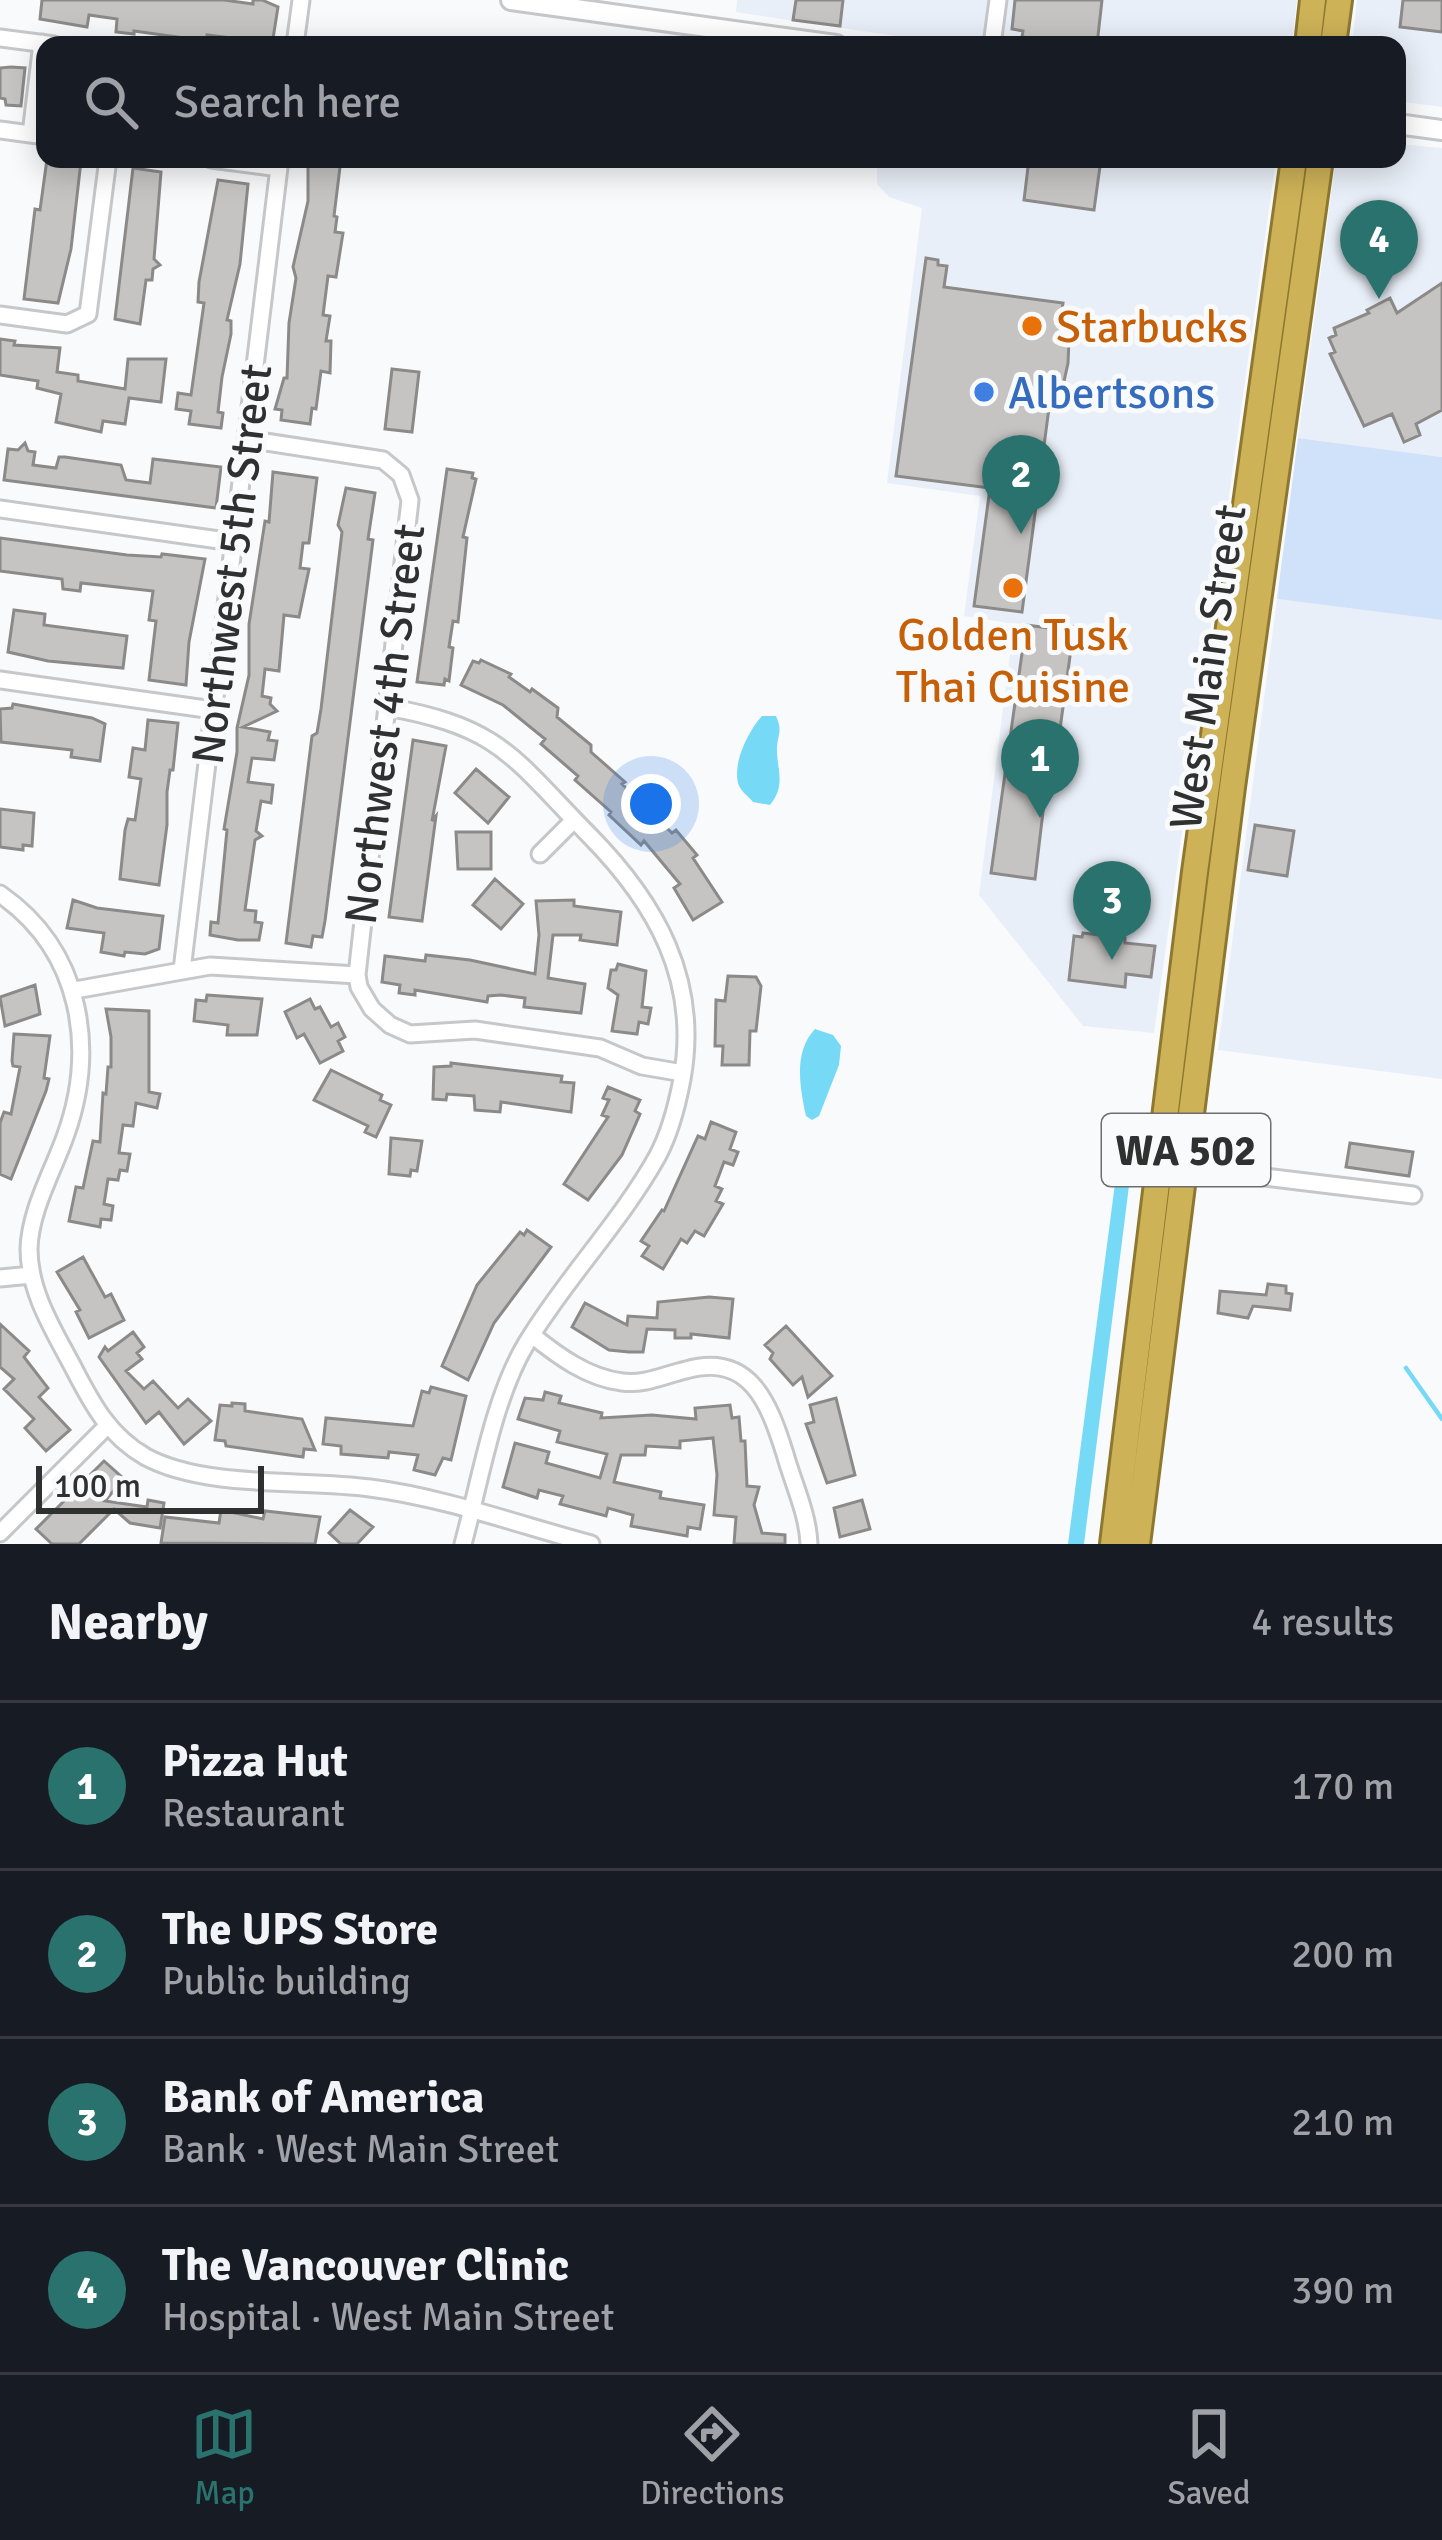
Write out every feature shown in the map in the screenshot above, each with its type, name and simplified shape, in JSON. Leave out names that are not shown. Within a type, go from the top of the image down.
[{"type":"highway","points":[[1309,36],[1313,0]]},
{"type":"highway","points":[[1335,36],[1339,0]]},
{"type":"highway","name":"West Main Street","points":[[1113,1544],[1195,872],[1293,168]]},
{"type":"highway","name":"West Main Street","points":[[1137,1544],[1319,168]]},
{"type":"street","points":[[296,36],[301,0]]},
{"type":"street","points":[[512,0],[587,5],[780,36]]},
{"type":"street","points":[[993,36],[998,0]]},
{"type":"street","points":[[0,38],[36,42]]},
{"type":"street","points":[[1406,125],[1442,130]]},
{"type":"street","points":[[0,130],[36,135]]},
{"type":"street","points":[[0,315],[67,324],[85,318],[107,168]]},
{"type":"street","name":"Northwest 5th Street","points":[[182,970],[280,168]]},
{"type":"street","name":"Northwest 4th Street","points":[[246,439],[372,456],[393,466],[407,487],[411,516],[357,975]]},
{"type":"street","points":[[0,509],[233,542]]},
{"type":"street","points":[[0,680],[213,710]]},
{"type":"street","points":[[388,707],[441,717],[483,734],[522,764],[640,892],[664,930],[681,977],[688,1016],[683,1073],[660,1152],[532,1335],[507,1385],[464,1544]]},
{"type":"street","points":[[540,854],[574,820]]},
{"type":"street","points":[[0,894],[36,927],[75,990],[82,1036],[81,1083],[32,1230],[31,1275],[47,1317],[106,1427],[149,1459],[186,1470],[293,1484],[375,1488],[591,1544]]},
{"type":"street","points":[[75,990],[182,970],[235,966],[357,975],[358,987],[372,1009],[410,1034],[465,1029],[600,1048],[642,1066],[683,1073]]},
{"type":"street","points":[[1184,1167],[1413,1195]]},
{"type":"street","points":[[0,1278],[31,1275]]},
{"type":"street","points":[[532,1335],[584,1371],[620,1382],[644,1382],[704,1366],[746,1377],[766,1402],[776,1425],[808,1544]]},
{"type":"street","points":[[0,1533],[106,1427]]},
{"type":"shaded area","points":[[737,0],[1297,0],[1293,36],[896,36],[736,12]]},
{"type":"shaded area","points":[[1357,0],[1442,0],[1442,107],[1406,102],[1406,36],[1353,36]]},
{"type":"shaded area","points":[[1406,145],[1442,148],[1442,457],[1298,438],[1335,168],[1406,168]]},
{"type":"shaded area","points":[[877,168],[1275,168],[1154,1033],[1083,1026],[979,895],[1014,624],[964,616],[980,496],[887,483],[922,208],[889,197],[877,184]]},
{"type":"shaded area","points":[[1298,438],[1442,457],[1442,620],[1277,599]]},
{"type":"shaded area","points":[[1277,599],[1442,620],[1442,1079],[1218,1050]]},
{"type":"water","points":[[762,716],[776,716],[779,728],[779,783],[770,805],[753,802],[737,778],[743,748]]},
{"type":"water","points":[[815,1029],[833,1035],[841,1046],[839,1065],[819,1116],[812,1120],[806,1116],[800,1071],[803,1048]]},
{"type":"water","points":[[1120,1145],[1134,1146],[1084,1544],[1068,1544]]},
{"type":"building","points":[[42,0],[253,4],[253,0],[262,0],[278,7],[273,36],[134,34],[116,32],[117,19],[89,15],[87,27],[40,19]]},
{"type":"building","points":[[796,0],[843,0],[840,26],[793,20]]},
{"type":"building","points":[[1015,0],[1102,0],[1098,36],[1022,36],[1023,31],[1012,29]]},
{"type":"building","points":[[1403,0],[1442,0],[1442,32],[1400,27]]},
{"type":"building","points":[[0,68],[25,68],[21,106],[6,105],[0,98]]},
{"type":"building","points":[[46,168],[80,168],[71,249],[58,303],[24,299],[35,209],[40,210]]},
{"type":"building","points":[[133,168],[161,172],[154,259],[160,265],[153,269],[152,280],[146,280],[140,324],[115,319]]},
{"type":"building","points":[[308,168],[340,168],[334,216],[335,232],[343,233],[336,277],[328,276],[323,315],[330,316],[326,341],[331,341],[330,373],[321,371],[310,424],[281,420],[282,410],[275,409],[287,378],[293,267],[308,201]]},
{"type":"building","points":[[1028,168],[1100,168],[1094,210],[1024,200]]},
{"type":"building","points":[[218,180],[248,184],[240,264],[227,320],[231,334],[218,412],[223,413],[221,428],[189,424],[191,411],[176,409],[178,393],[191,395],[204,303],[198,302],[199,282]]},
{"type":"building","name":"Albertsons","points":[[926,258],[947,266],[944,287],[1063,303],[1061,315],[1070,316],[1068,363],[1058,409],[1049,408],[1022,612],[974,606],[990,488],[896,476]]},
{"type":"building","points":[[1442,283],[1442,410],[1416,424],[1420,435],[1404,442],[1392,414],[1364,426],[1330,354],[1335,352],[1329,338],[1336,335],[1334,328],[1390,298],[1397,313]]},
{"type":"building","points":[[0,339],[15,341],[14,345],[60,348],[57,372],[78,375],[78,381],[125,389],[128,359],[166,359],[161,402],[129,398],[125,424],[103,421],[101,432],[56,422],[61,394],[37,388],[38,381],[0,375]]},
{"type":"building","points":[[392,369],[419,372],[412,432],[385,429]]},
{"type":"building","points":[[25,443],[28,451],[35,452],[33,465],[56,468],[59,457],[65,457],[121,465],[126,480],[150,483],[153,459],[221,467],[216,508],[4,480],[8,449],[18,450]]},
{"type":"building","points":[[447,469],[473,473],[476,479],[463,537],[467,538],[458,622],[453,621],[449,647],[453,648],[449,681],[445,679],[444,685],[417,682]]},
{"type":"building","points":[[273,472],[317,478],[309,543],[303,543],[300,568],[309,569],[299,617],[284,615],[279,671],[265,669],[262,696],[271,698],[277,711],[243,727],[270,732],[268,740],[277,741],[274,760],[252,758],[248,782],[273,785],[271,803],[261,801],[256,831],[262,836],[255,840],[245,910],[256,911],[255,922],[262,923],[259,940],[238,940],[210,935],[211,922],[218,923],[224,829],[249,675],[249,624],[265,521],[269,522]]},
{"type":"building","points":[[346,488],[375,493],[368,539],[373,540],[325,921],[322,937],[313,936],[311,947],[286,943],[312,736],[317,733],[321,709],[342,532],[338,525]]},
{"type":"building","points":[[0,538],[127,555],[205,559],[186,685],[149,680],[156,621],[149,620],[153,591],[81,583],[80,591],[63,589],[62,579],[0,571]]},
{"type":"building","points":[[14,610],[45,614],[44,625],[127,636],[123,668],[8,652]]},
{"type":"building","points":[[1050,624],[1074,627],[1035,879],[991,873],[1026,625],[1049,628]]},
{"type":"building","points":[[473,661],[511,674],[509,677],[558,708],[557,717],[591,745],[591,752],[672,833],[676,830],[697,855],[693,858],[722,902],[693,920],[674,888],[680,884],[644,841],[641,845],[609,815],[575,780],[578,776],[541,744],[545,739],[503,705],[461,685]]},
{"type":"building","points":[[13,704],[105,724],[100,761],[71,757],[72,750],[1,742],[0,709]]},
{"type":"building","points":[[148,720],[178,723],[159,885],[120,879],[125,830],[128,819],[135,820],[141,779],[129,777],[133,748],[145,750]]},
{"type":"building","points":[[413,740],[446,746],[432,821],[436,816],[422,921],[389,917]]},
{"type":"building","points":[[476,769],[509,797],[488,823],[455,793]]},
{"type":"building","points":[[0,809],[34,813],[32,846],[23,845],[23,850],[0,847]]},
{"type":"building","points":[[1255,825],[1294,831],[1287,876],[1248,870]]},
{"type":"building","points":[[456,832],[491,832],[491,869],[458,869]]},
{"type":"building","points":[[495,879],[523,904],[501,929],[473,905]]},
{"type":"building","points":[[73,900],[97,908],[163,916],[159,949],[145,954],[125,952],[124,956],[101,952],[104,933],[67,928]]},
{"type":"building","points":[[574,900],[574,906],[621,912],[617,945],[580,940],[581,935],[553,935],[548,978],[585,984],[581,1013],[524,1007],[525,998],[501,995],[488,996],[487,1002],[415,990],[415,995],[399,993],[400,985],[382,982],[385,956],[470,960],[535,974],[536,901]]},
{"type":"building","points":[[1083,933],[1155,946],[1151,977],[1126,974],[1125,987],[1069,980],[1074,936]]},
{"type":"building","points":[[618,964],[646,971],[642,1007],[651,1008],[648,1024],[639,1022],[637,1034],[612,1031],[618,995],[608,988],[611,970]]},
{"type":"building","points":[[728,976],[756,977],[761,986],[756,1031],[750,1031],[749,1065],[722,1065],[723,1046],[715,1046],[716,1000],[725,1001]]},
{"type":"building","points":[[35,985],[40,1014],[5,1026],[0,997]]},
{"type":"building","points":[[207,995],[262,999],[257,1035],[227,1035],[228,1025],[194,1021],[196,1000],[206,1001]]},
{"type":"building","points":[[310,999],[331,1027],[338,1023],[345,1037],[338,1041],[343,1051],[320,1063],[304,1034],[297,1038],[285,1012]]},
{"type":"building","points":[[106,1009],[149,1011],[149,1092],[160,1094],[157,1108],[136,1103],[133,1126],[123,1125],[119,1153],[130,1154],[127,1171],[120,1170],[118,1180],[108,1179],[104,1204],[113,1206],[111,1220],[101,1219],[100,1227],[69,1221],[76,1187],[83,1188],[93,1141],[100,1142],[103,1093],[111,1067]]},
{"type":"building","points":[[14,1034],[50,1036],[46,1091],[11,1179],[0,1174],[0,1123],[4,1112],[11,1114],[20,1067],[12,1061]]},
{"type":"building","points":[[451,1063],[562,1076],[561,1082],[574,1083],[571,1112],[501,1102],[500,1112],[475,1110],[474,1096],[447,1094],[446,1100],[433,1099],[434,1067]]},
{"type":"building","points":[[331,1070],[382,1095],[380,1100],[391,1105],[376,1137],[365,1132],[368,1126],[314,1100]]},
{"type":"building","points":[[608,1087],[640,1100],[635,1111],[640,1114],[622,1155],[588,1200],[564,1184],[608,1117],[602,1115],[609,1100],[603,1098]]},
{"type":"building","points":[[711,1122],[736,1132],[730,1149],[738,1152],[733,1165],[724,1162],[715,1186],[722,1189],[716,1201],[723,1204],[704,1236],[695,1231],[687,1243],[681,1239],[663,1269],[642,1256],[649,1246],[641,1241],[664,1211],[698,1136],[705,1139]]},
{"type":"building","points":[[391,1138],[422,1141],[417,1171],[411,1170],[410,1176],[389,1174]]},
{"type":"building","points":[[1350,1143],[1413,1152],[1409,1176],[1346,1167]]},
{"type":"building","points":[[527,1230],[551,1247],[494,1323],[468,1380],[442,1366],[477,1285],[520,1232],[524,1235]]},
{"type":"building","points":[[83,1257],[124,1320],[89,1338],[76,1312],[80,1310],[57,1272]]},
{"type":"building","points":[[1268,1284],[1286,1286],[1286,1293],[1292,1294],[1290,1310],[1253,1306],[1248,1318],[1218,1313],[1220,1291],[1266,1295]]},
{"type":"building","points":[[733,1299],[729,1338],[691,1334],[691,1338],[675,1338],[675,1330],[647,1329],[643,1352],[629,1352],[609,1350],[572,1327],[585,1303],[627,1325],[628,1316],[657,1318],[658,1302]]},
{"type":"building","points":[[0,1324],[29,1351],[24,1357],[48,1388],[39,1397],[70,1430],[46,1451],[25,1428],[34,1419],[4,1389],[14,1379],[0,1367]]},
{"type":"building","points":[[786,1326],[832,1376],[808,1397],[802,1377],[793,1385],[770,1359],[773,1353],[765,1345]]},
{"type":"building","points":[[133,1332],[144,1347],[137,1353],[142,1359],[126,1371],[144,1389],[153,1381],[178,1408],[188,1399],[211,1421],[184,1444],[159,1412],[146,1423],[99,1357],[105,1347],[108,1351]]},
{"type":"building","points":[[431,1387],[466,1396],[451,1460],[443,1458],[435,1475],[414,1470],[418,1455],[341,1454],[341,1446],[323,1444],[326,1418],[413,1426],[422,1391],[429,1393]]},
{"type":"building","points":[[545,1392],[561,1396],[559,1403],[602,1413],[601,1418],[696,1419],[695,1408],[730,1405],[732,1418],[739,1417],[741,1441],[745,1441],[747,1486],[759,1487],[754,1505],[762,1533],[785,1535],[785,1544],[734,1544],[736,1517],[714,1515],[713,1438],[680,1441],[680,1448],[646,1446],[645,1455],[621,1455],[614,1482],[661,1492],[660,1498],[704,1505],[700,1529],[688,1527],[687,1536],[631,1526],[633,1515],[608,1508],[606,1516],[560,1504],[563,1496],[539,1490],[537,1498],[503,1487],[515,1443],[549,1452],[546,1463],[600,1478],[607,1454],[557,1442],[560,1431],[518,1419],[525,1398],[543,1400]]},
{"type":"building","points":[[836,1398],[855,1475],[827,1483],[806,1424],[814,1422],[810,1405]]},
{"type":"building","points":[[245,1404],[245,1411],[302,1419],[315,1450],[304,1449],[303,1457],[226,1446],[225,1441],[215,1440],[220,1405]]},
{"type":"building","points":[[104,1461],[124,1479],[105,1501],[147,1507],[148,1500],[164,1503],[160,1528],[130,1523],[114,1509],[79,1544],[52,1544],[36,1529]]},
{"type":"building","points":[[862,1500],[870,1529],[840,1537],[834,1508]]},
{"type":"building","points":[[221,1510],[263,1519],[265,1511],[320,1517],[315,1544],[161,1543],[165,1517],[219,1523]]},
{"type":"building","points":[[350,1510],[373,1527],[357,1544],[341,1544],[329,1533]]},
{"type":"waterway","points":[[1406,1368],[1442,1419]]},
{"type":"place","name":"The Vancouver Clinic","points":[[1379,299]]},
{"type":"place","name":"Starbucks","points":[[1032,326]]},
{"type":"place","name":"Albertsons","points":[[984,392]]},
{"type":"place","name":"The UPS Store","points":[[1021,534]]},
{"type":"place","name":"Golden Tusk Thai Cuisine","points":[[1013,588]]},
{"type":"place","name":"Pizza Hut","points":[[1040,818]]},
{"type":"place","name":"Bank of America","points":[[1112,960]]}]
